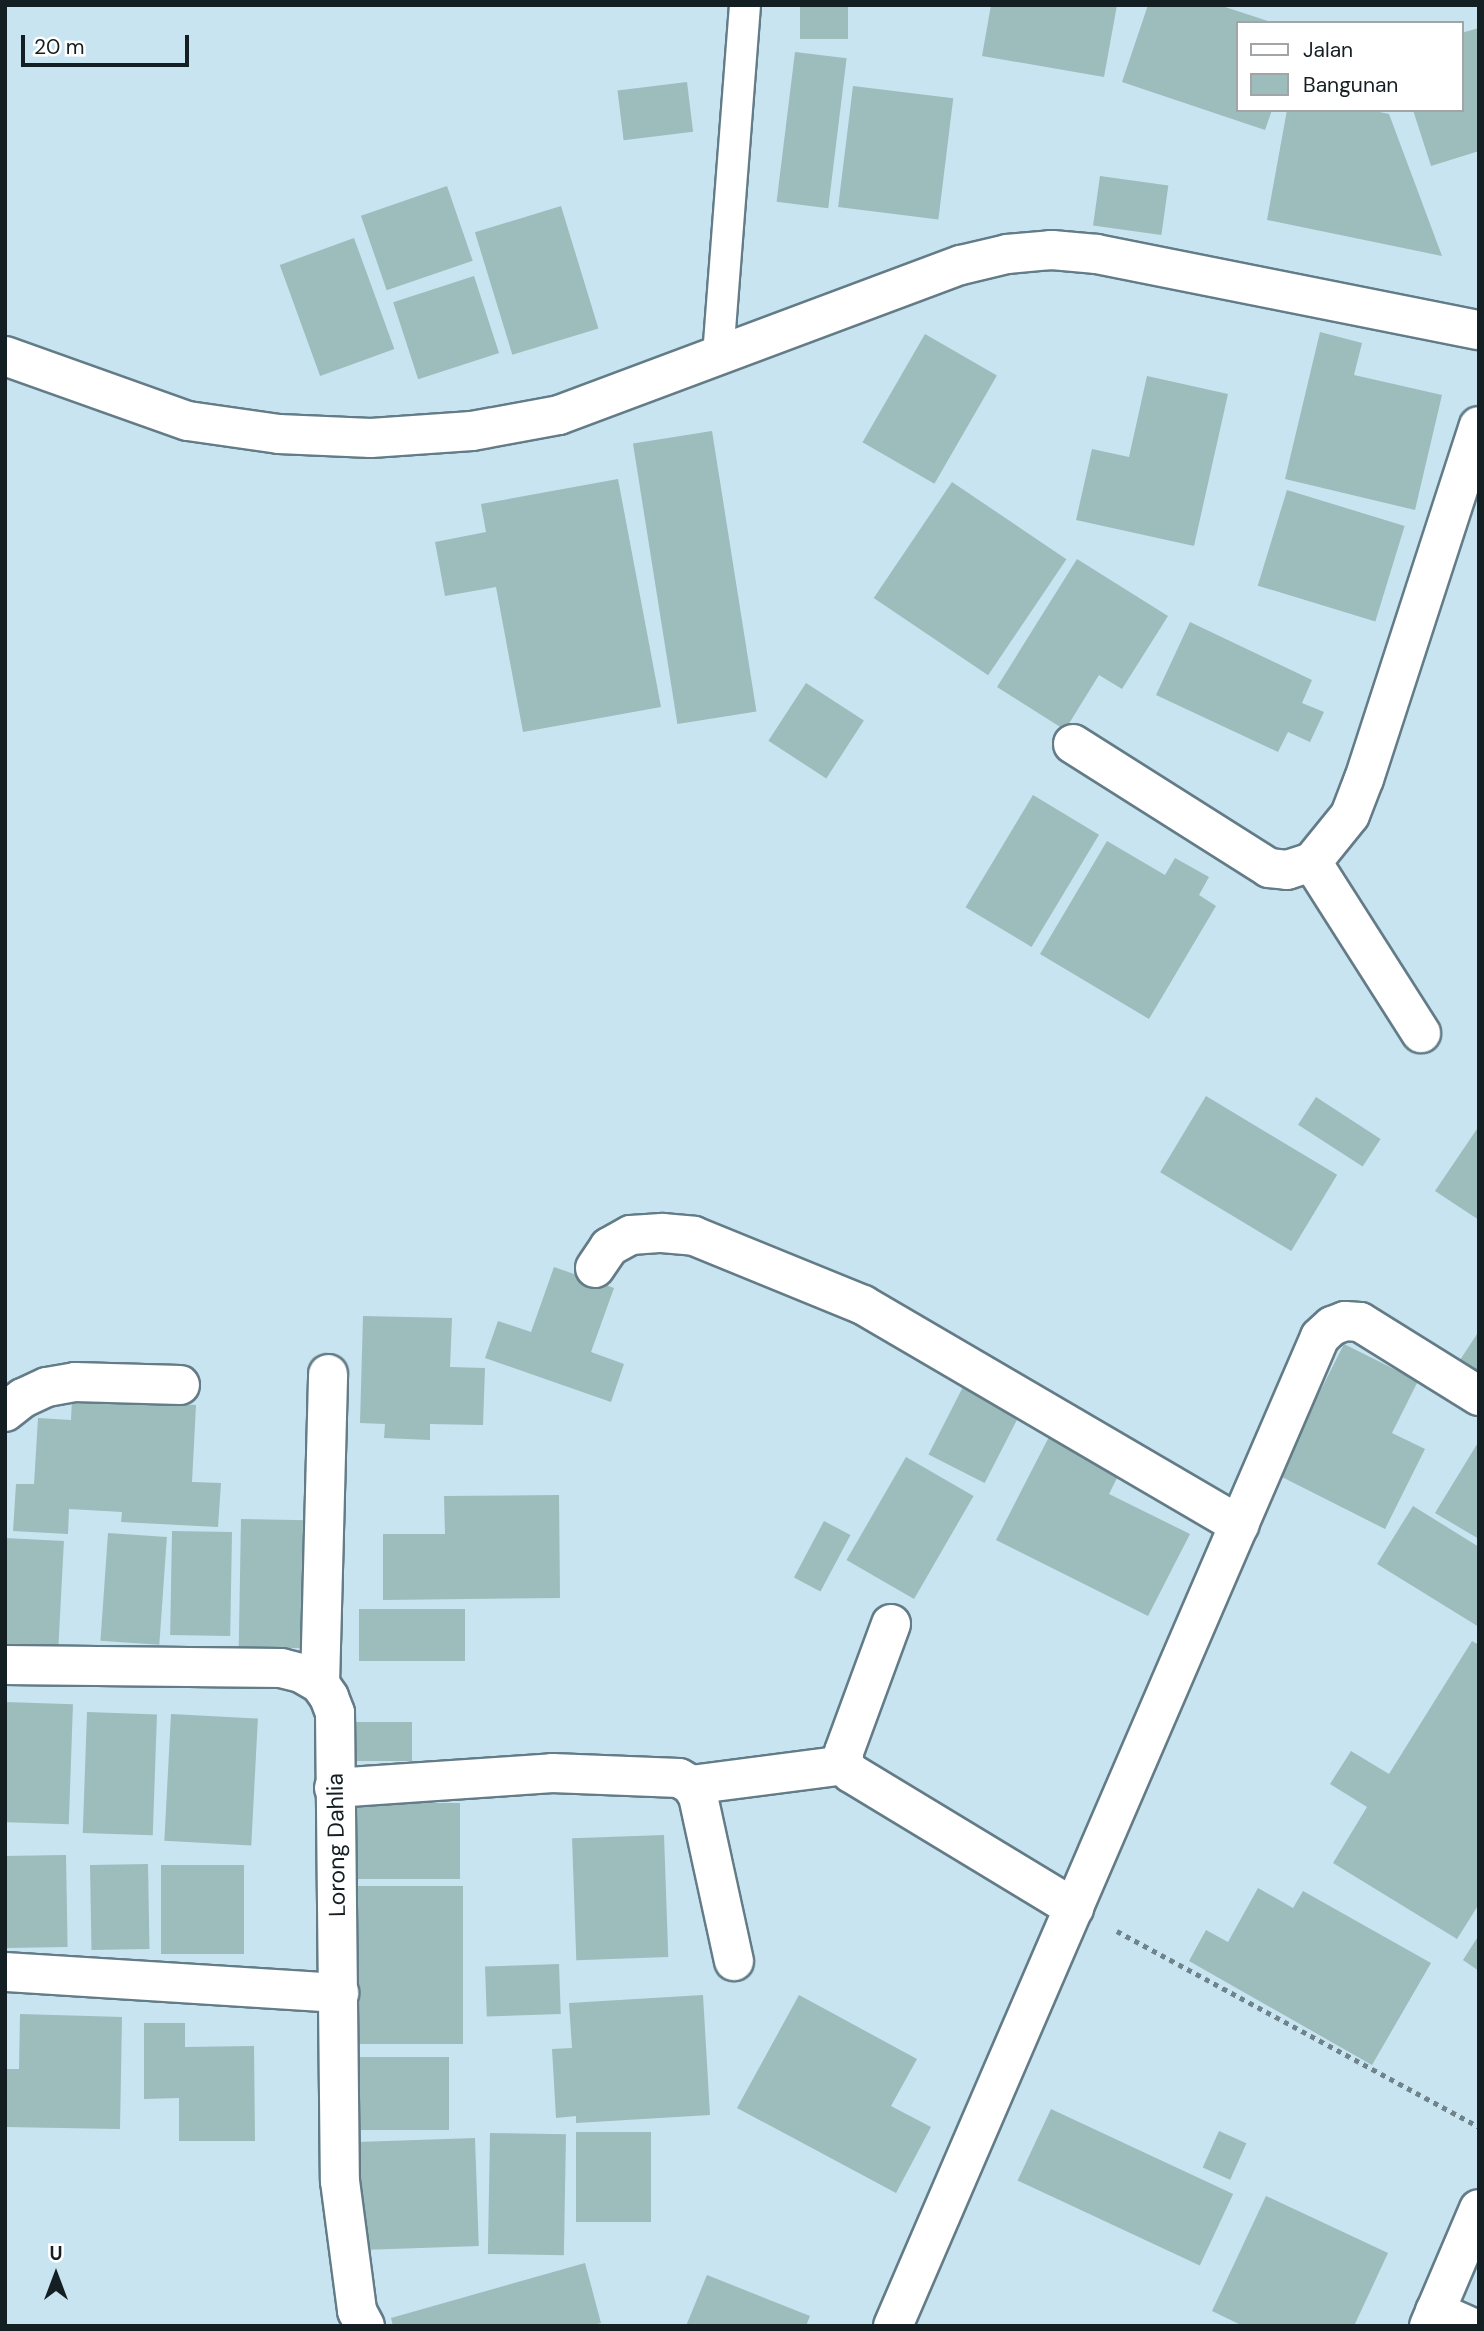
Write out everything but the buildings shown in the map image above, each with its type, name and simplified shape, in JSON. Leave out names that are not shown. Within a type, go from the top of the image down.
[{"type":"street","points":[[5,356],[188,421],[279,434],[371,438],[472,430],[559,415],[961,265],[1007,254],[1052,250],[1097,254],[1479,330]]},
{"type":"street","points":[[1073,744],[1269,868],[1287,870],[1312,862],[1350,815],[1364,779],[1479,426]]},
{"type":"street","points":[[1312,862],[1421,1032]]},
{"type":"street","points":[[595,1268],[609,1247],[631,1235],[662,1233],[694,1236],[863,1305],[1239,1525]]},
{"type":"street","points":[[893,2326],[1320,1337],[1332,1326],[1345,1321],[1360,1322],[1479,1396]]},
{"type":"street","points":[[5,1665],[281,1668],[301,1673],[320,1684],[328,1374]]},
{"type":"street","points":[[5,1412],[23,1398],[47,1387],[75,1382],[180,1385]]},
{"type":"street","points":[[891,1624],[844,1752],[844,1765],[851,1773],[1074,1908]]},
{"type":"street","name":"Lorong Dahlia","points":[[320,1684],[335,1713],[340,2181],[353,2321]]},
{"type":"street","points":[[691,1784],[844,1765]]},
{"type":"street","points":[[334,1788],[552,1773],[679,1778],[691,1784],[698,1796],[734,1961]]},
{"type":"street","points":[[5,1972],[339,1993]]},
{"type":"street","points":[[1444,2321],[1479,2209]]},
{"type":"lane","points":[[718,356],[745,5]]},
{"type":"path","points":[[1074,1908],[1479,2127]]}]
